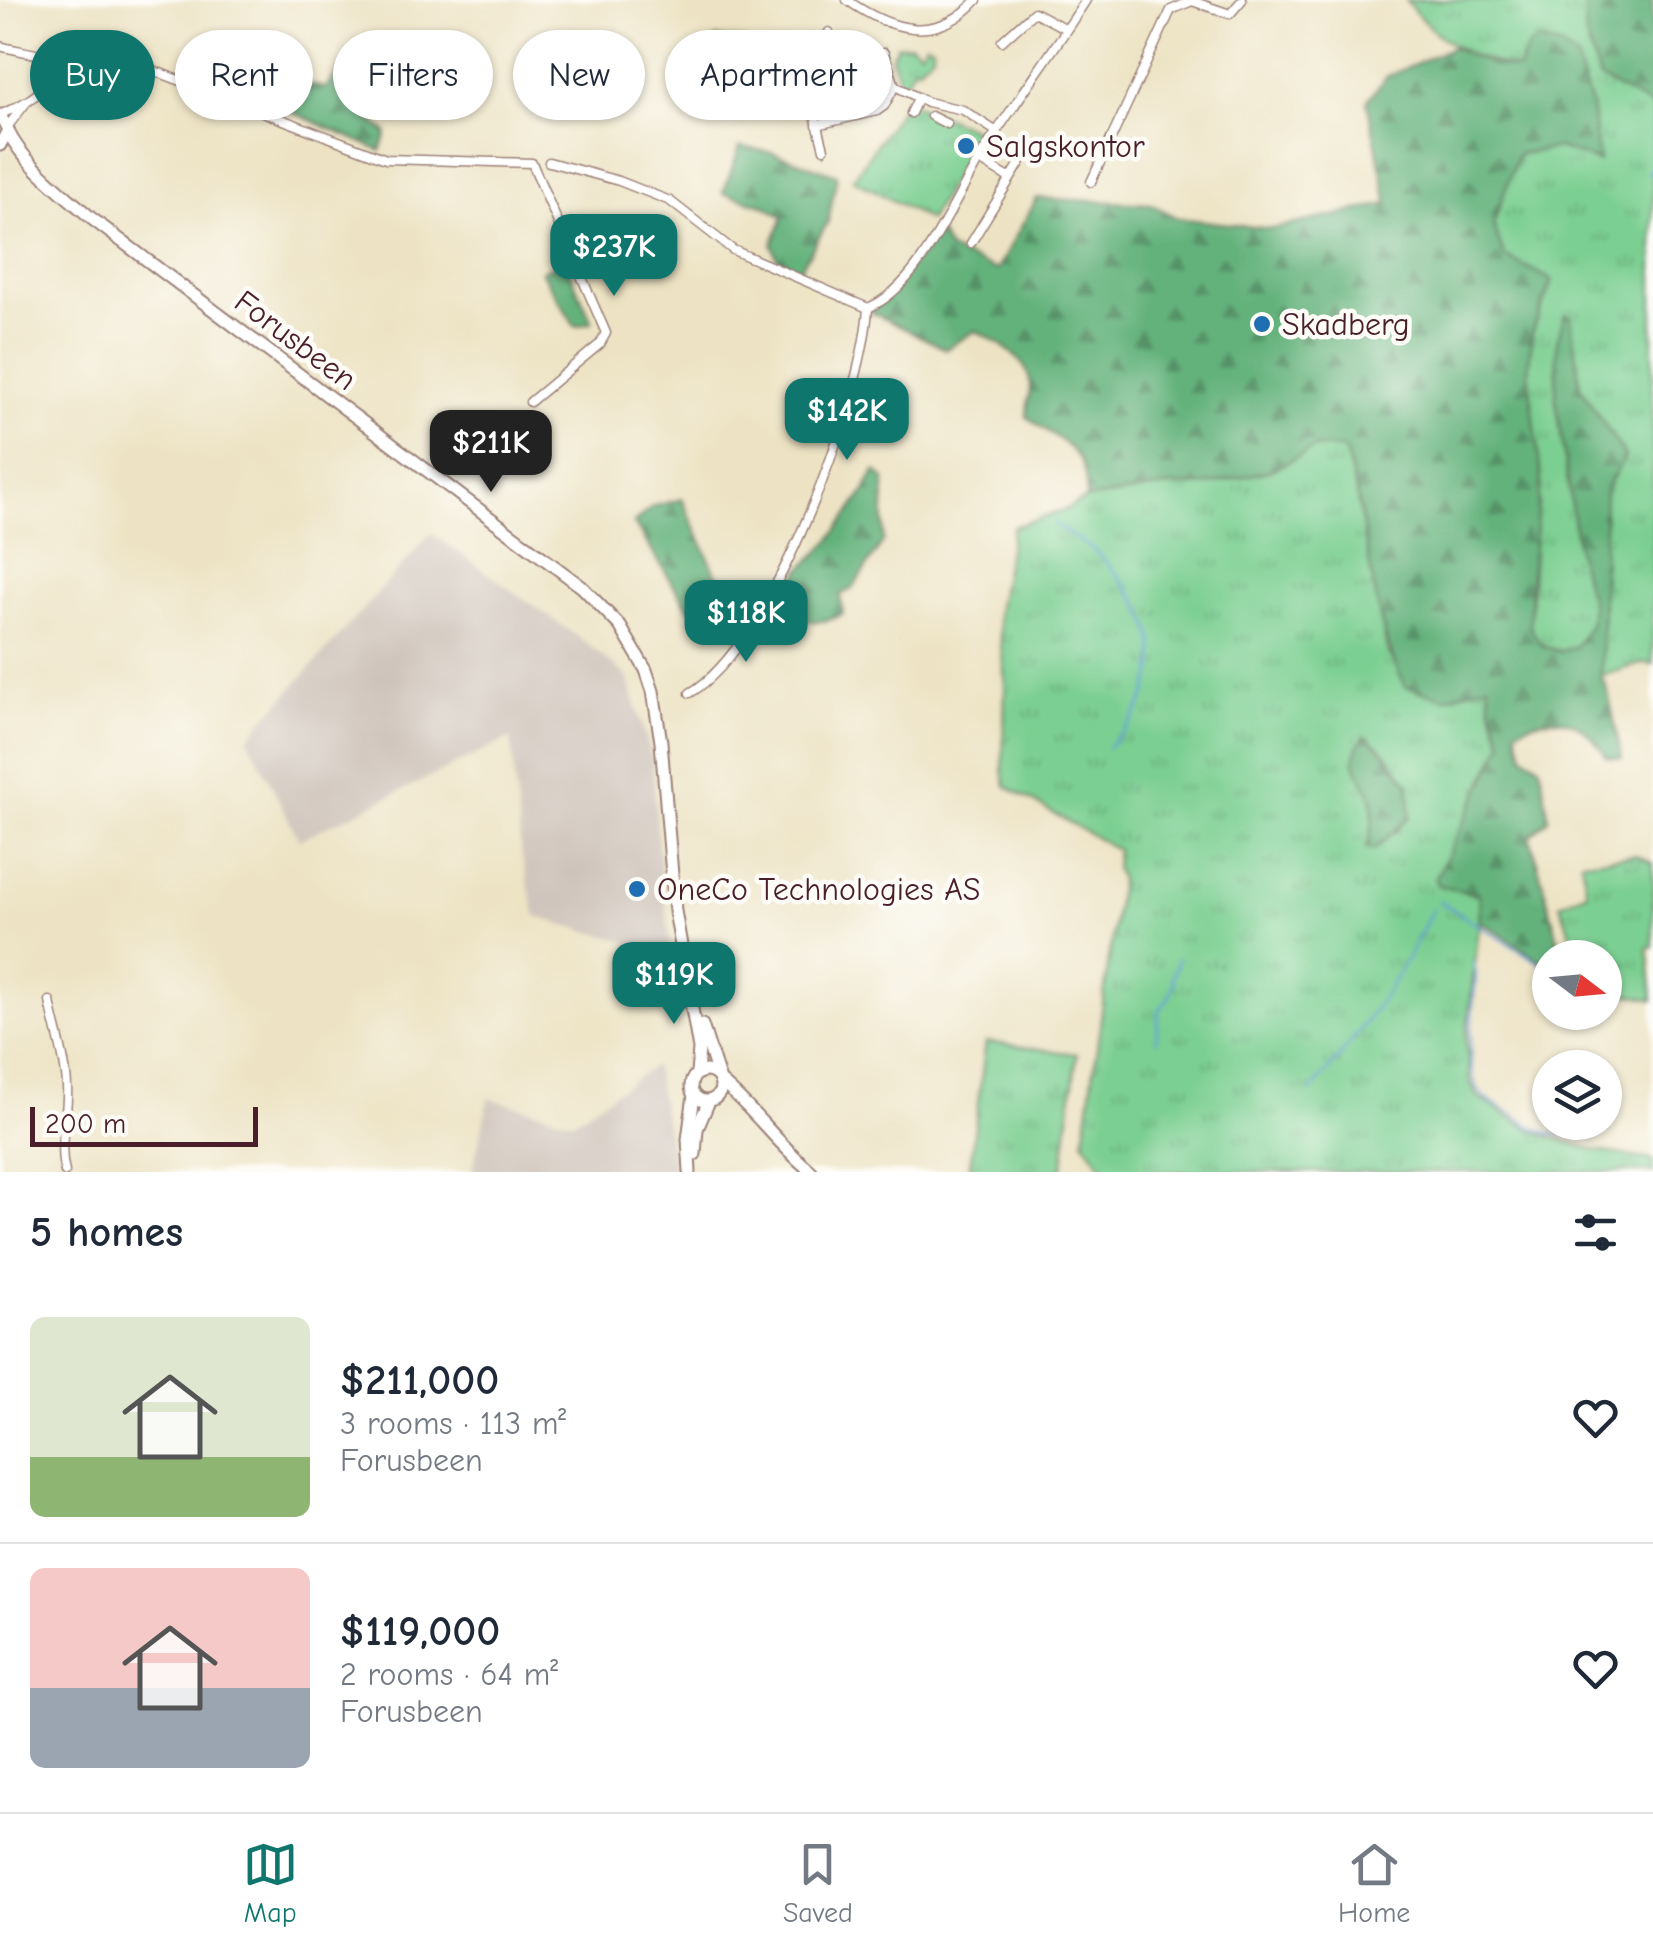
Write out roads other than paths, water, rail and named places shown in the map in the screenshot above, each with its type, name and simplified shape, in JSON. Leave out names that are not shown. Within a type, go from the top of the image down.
[{"type":"main road","name":"Forusbeen","points":[[5,124],[0,146],[31,161]]},
{"type":"main road","name":"Forusbeen","points":[[5,124],[11,139],[31,161],[91,218],[582,587],[620,626],[646,670],[658,716],[675,911],[699,1050],[697,1074]]},
{"type":"main road","name":"Forusbeen","points":[[687,984],[720,1080],[812,1172]]},
{"type":"main road","points":[[712,1072],[720,1080],[697,1129],[693,1172],[688,1139],[692,1082],[697,1074],[712,1072]]},
{"type":"main road","points":[[694,1095],[712,1100]]},
{"type":"main road","name":"Forusbeen","points":[[712,1100],[725,1099],[749,1110]]},
{"type":"street","points":[[847,0],[884,23],[910,28],[932,27],[949,20],[977,0]]},
{"type":"street","points":[[690,693],[706,683],[723,664],[774,590],[840,429],[855,378],[868,308],[894,291],[930,245],[964,191],[978,160],[1086,0]]},
{"type":"street","points":[[1091,182],[1162,26],[1176,6],[1197,2],[1230,14],[1242,0]]},
{"type":"street","points":[[1002,41],[1034,12],[1066,29]]},
{"type":"street","points":[[0,46],[30,54]]},
{"type":"street","points":[[155,71],[386,159],[532,162],[606,333],[600,344],[530,402]]},
{"type":"street","points":[[892,73],[896,86],[918,98],[963,110],[997,132]]},
{"type":"street","points":[[817,125],[881,109],[896,86]]},
{"type":"street","points":[[911,112],[918,98]]},
{"type":"street","points":[[5,124],[30,99]]},
{"type":"street","points":[[931,116],[947,124]]},
{"type":"street","points":[[816,120],[824,149]]},
{"type":"street","points":[[971,242],[1028,150]]},
{"type":"street","points":[[978,160],[1009,178]]},
{"type":"street","points":[[550,162],[619,181],[670,201],[732,250],[868,308]]},
{"type":"street","points":[[50,1001],[67,1087],[60,1144],[65,1172]]},
{"type":"waterway","points":[[1648,174],[1653,166]]},
{"type":"waterway","points":[[1054,524],[1104,560],[1136,601],[1151,634],[1154,652],[1148,688],[1132,720],[1107,747]]},
{"type":"waterway","points":[[1439,901],[1532,958]]},
{"type":"waterway","points":[[1310,1092],[1378,1004],[1408,958],[1433,908]]},
{"type":"waterway","points":[[1156,1041],[1159,1010],[1168,1000],[1178,959]]},
{"type":"waterway","points":[[1474,962],[1472,1074],[1484,1097],[1532,1126]]},
{"type":"place","name":"Salgskontor","points":[[966,146]]},
{"type":"place","name":"Skadberg","points":[[1262,324]]},
{"type":"place","name":"OneCo Technologies AS","points":[[637,889]]}]
